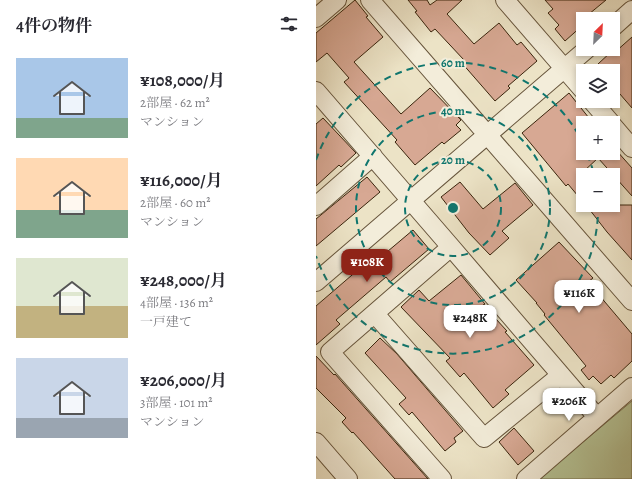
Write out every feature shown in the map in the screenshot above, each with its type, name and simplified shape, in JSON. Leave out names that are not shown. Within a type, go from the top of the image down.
[{"type":"street","points":[[316,18],[337,0]]},
{"type":"street","points":[[370,0],[632,302]]},
{"type":"street","points":[[505,0],[576,82]]},
{"type":"street","points":[[620,20],[632,10]]},
{"type":"street","points":[[316,282],[579,56]]},
{"type":"street","points":[[316,91],[597,417]]},
{"type":"street","points":[[598,108],[605,116]]},
{"type":"street","points":[[620,134],[632,148]]},
{"type":"street","points":[[316,206],[373,156]]},
{"type":"street","points":[[442,479],[330,352],[452,247]]},
{"type":"street","points":[[375,314],[484,438],[561,375]]},
{"type":"street","points":[[526,479],[632,387]]},
{"type":"street","points":[[316,442],[348,479]]},
{"type":"green space","points":[[632,401],[632,479],[539,479]]},
{"type":"building","points":[[355,0],[368,16],[366,17],[383,37],[354,62],[401,114],[430,88],[461,120],[456,125],[461,130],[444,144],[442,142],[415,165],[395,142],[397,140],[344,82],[349,78],[327,53],[316,62],[316,33]]},
{"type":"building","points":[[408,0],[427,0],[430,5],[437,0],[462,0],[447,14],[474,44],[499,23],[517,45],[521,42],[537,61],[508,86],[510,88],[495,101],[461,62],[464,60],[435,29],[431,32],[415,12],[417,11]]},
{"type":"building","points":[[545,0],[606,0],[591,12],[576,12],[576,31],[565,41],[555,29],[559,25],[548,13],[553,9]]},
{"type":"building","points":[[632,37],[632,108],[620,94],[620,64],[598,64],[607,56],[620,56],[620,48]]},
{"type":"building","points":[[569,93],[576,102],[576,108],[581,108],[587,116],[576,116],[576,160],[596,160],[587,168],[576,168],[576,194],[568,184],[566,186],[522,133]]},
{"type":"building","points":[[323,118],[356,153],[341,167],[339,165],[316,186],[316,124]]},
{"type":"building","points":[[620,154],[632,168],[632,196],[620,183],[620,168],[607,168],[600,160],[620,160]]},
{"type":"building","points":[[367,177],[380,192],[316,246],[316,219]]},
{"type":"building","points":[[460,182],[483,209],[515,183],[533,205],[502,231],[509,238],[490,255],[469,233],[441,197]]},
{"type":"building","points":[[620,205],[632,205],[632,260],[591,212],[620,212]]},
{"type":"building","points":[[413,230],[429,249],[390,282],[386,277],[336,320],[340,324],[316,345],[316,306],[359,269],[362,273]]},
{"type":"building","points":[[559,242],[593,278],[588,282],[632,334],[632,361],[614,378],[611,375],[601,384],[593,376],[589,380],[581,370],[586,366],[544,315],[545,314],[537,303],[516,280]]},
{"type":"building","points":[[461,275],[485,304],[483,305],[507,331],[505,332],[534,365],[505,390],[509,394],[493,408],[464,373],[460,377],[446,361],[450,358],[401,307],[419,290],[429,301]]},
{"type":"building","points":[[380,338],[397,354],[463,431],[454,438],[456,442],[445,451],[412,412],[409,415],[399,404],[406,398],[365,353]]},
{"type":"building","points":[[316,356],[334,375],[335,374],[428,479],[395,479],[353,432],[352,433],[342,422],[346,418],[316,388]]},
{"type":"building","points":[[514,428],[534,451],[518,465],[499,442]]}]
